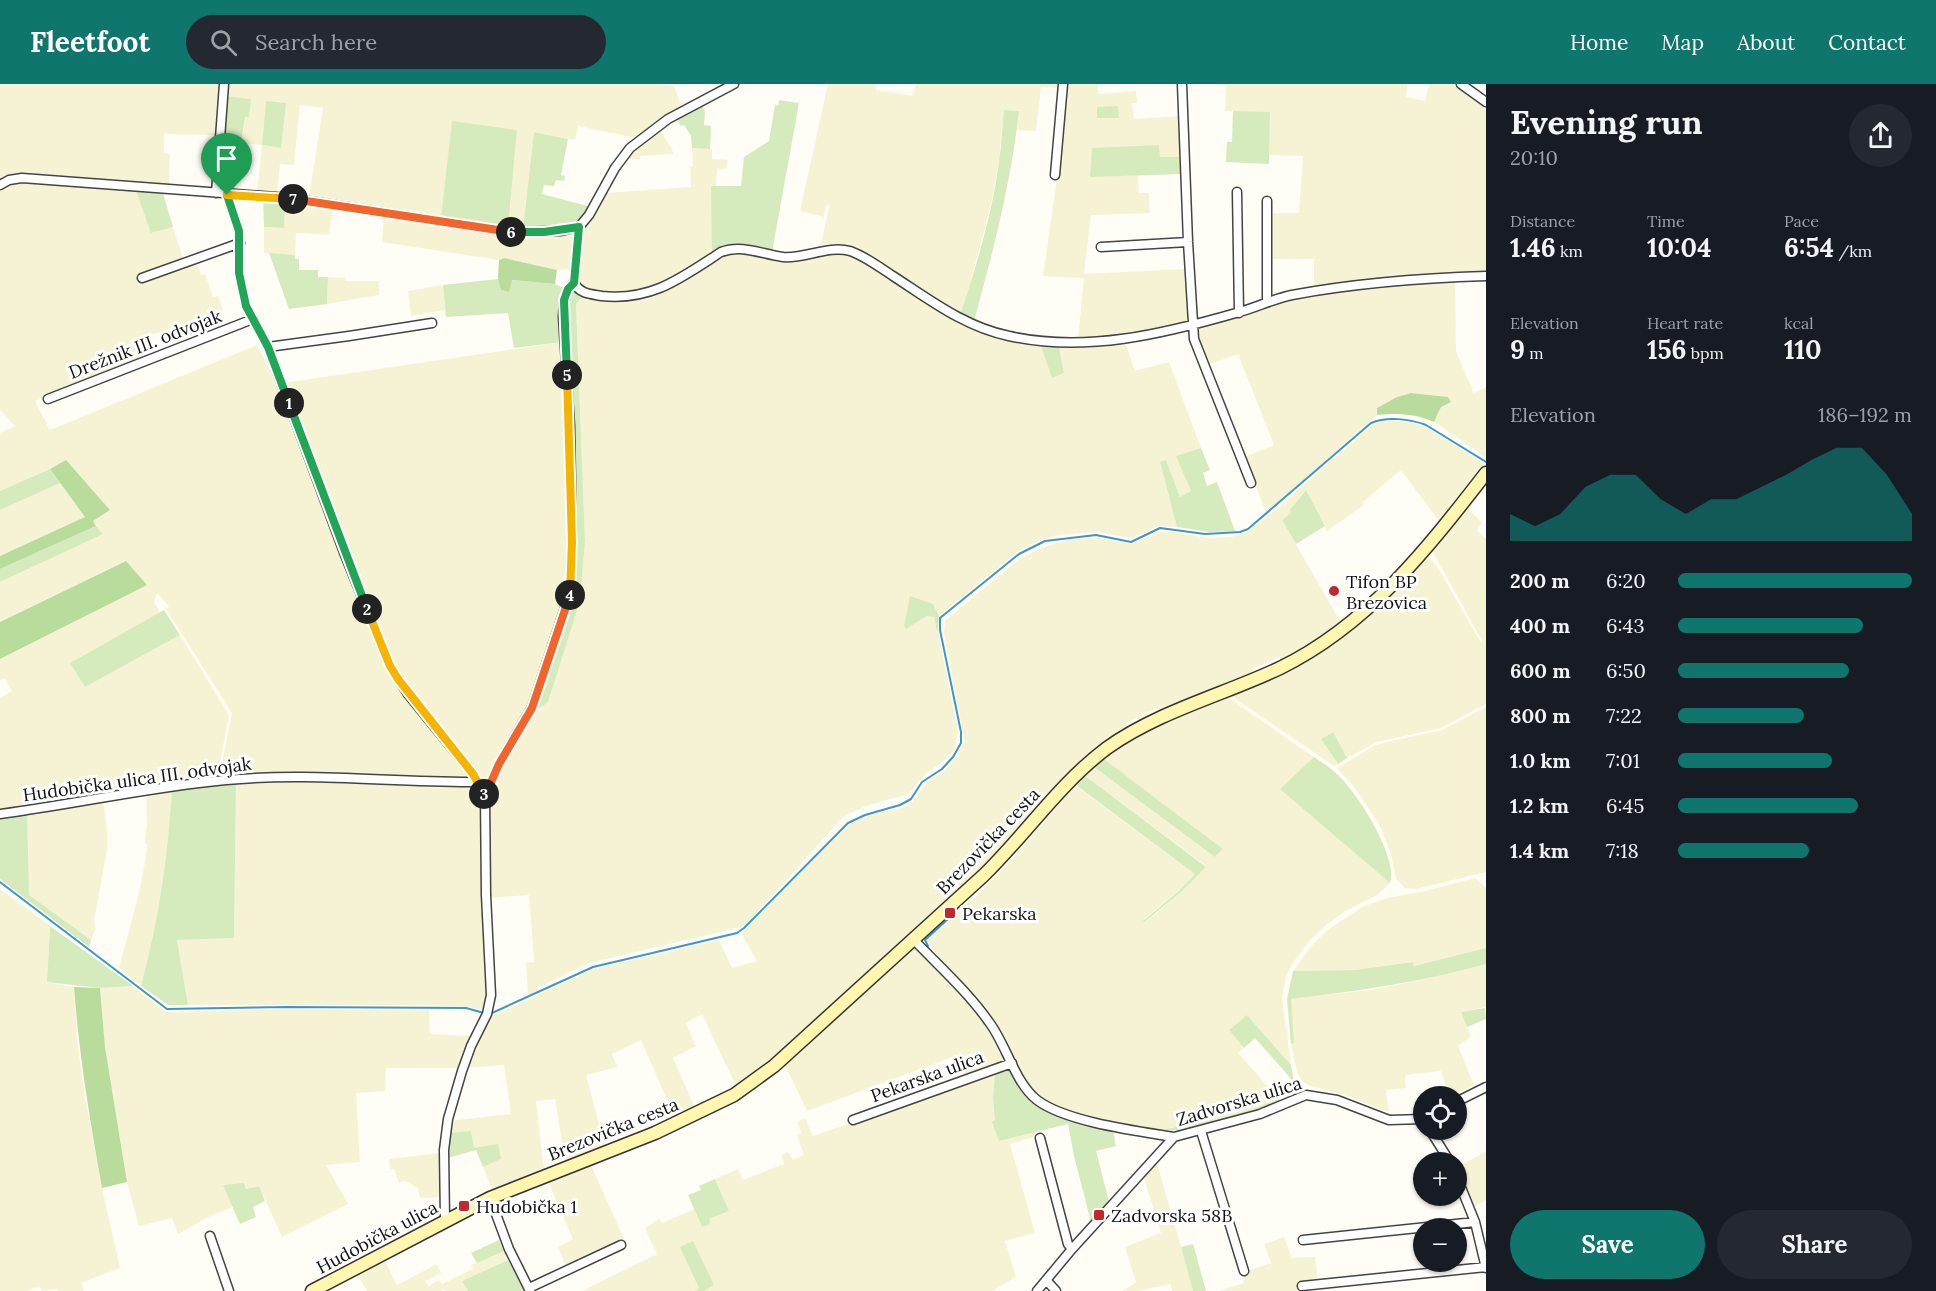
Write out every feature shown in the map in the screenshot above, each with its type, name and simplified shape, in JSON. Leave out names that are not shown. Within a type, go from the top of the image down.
[{"type":"main road","name":"Brezovička cesta","points":[[490,1198],[694,1116],[734,1095],[774,1066],[914,940],[1007,852],[1073,778],[1108,748],[1165,716],[1287,664],[1314,649],[1354,619],[1397,581],[1423,553],[1486,473]]},
{"type":"main road","name":"Hudobička ulica","points":[[312,1291],[490,1198]]},
{"type":"street","points":[[216,193],[224,84]]},
{"type":"street","points":[[445,1220],[444,1150],[448,1119],[462,1071],[487,1014],[491,995],[486,896],[485,796],[499,764],[532,708],[570,593],[572,542],[570,449],[563,317],[564,300],[568,289],[574,283],[579,227],[599,199],[623,156],[638,141],[668,119],[735,84]]},
{"type":"street","points":[[1055,175],[1063,84]]},
{"type":"street","points":[[1182,84],[1194,339],[1251,483]]},
{"type":"street","points":[[1461,84],[1486,102]]},
{"type":"street","points":[[0,185],[9,180],[22,178],[289,198],[509,232],[544,232],[579,227]]},
{"type":"street","points":[[1237,192],[1239,313]]},
{"type":"street","points":[[227,195],[237,222],[242,291],[253,319],[268,347],[345,555],[390,666],[408,694],[478,782],[485,796]]},
{"type":"street","points":[[1267,201],[1267,302]]},
{"type":"street","points":[[1101,247],[1188,242]]},
{"type":"street","points":[[141,278],[240,243]]},
{"type":"street","points":[[574,283],[581,292],[632,296],[646,294],[668,286],[729,249],[743,249],[785,257],[844,250],[861,256],[945,311],[984,328],[1008,336],[1074,342],[1104,342],[1192,325],[1239,313],[1290,296],[1420,279],[1486,276]]},
{"type":"street","name":"Drežnik III. odvojak","points":[[48,399],[253,319]]},
{"type":"street","points":[[268,347],[432,323]]},
{"type":"street","name":"Hudobička ulica III. odvojak","points":[[0,814],[73,801],[226,780],[291,778],[478,782]]},
{"type":"street","name":"Pekarska ulica","points":[[914,940],[989,1021],[1031,1095],[1043,1104],[1073,1116],[1109,1126],[1174,1137]]},
{"type":"street","name":"Pekarska ulica","points":[[853,1120],[1012,1063]]},
{"type":"street","points":[[1467,1096],[1486,1087]]},
{"type":"street","name":"Zadvorska ulica","points":[[1038,1291],[1072,1249],[1174,1137],[1260,1114],[1306,1095],[1337,1100],[1389,1120],[1413,1119]]},
{"type":"street","points":[[1201,1131],[1244,1271]]},
{"type":"street","points":[[1040,1138],[1068,1244],[1072,1249]]},
{"type":"street","points":[[490,1198],[501,1231],[530,1289],[621,1245]]},
{"type":"street","points":[[1302,1286],[1486,1267],[1475,1222],[1467,1202]]},
{"type":"street","points":[[1303,1240],[1475,1222]]},
{"type":"street","points":[[210,1236],[229,1291]]},
{"type":"street","points":[[1046,1280],[1056,1291]]},
{"type":"shaded area","points":[[0,84],[220,84],[218,135],[164,134],[164,153],[170,154],[169,185],[4,175],[0,179]]},
{"type":"shaded area","points":[[227,84],[656,84],[674,86],[682,108],[655,123],[636,138],[578,126],[575,140],[534,132],[523,229],[508,228],[517,130],[453,122],[441,218],[309,197],[323,108],[300,105],[294,165],[280,164],[277,193],[257,191],[262,145],[242,143],[245,116],[225,96]],"holes":[[[266,101],[285,104],[280,148],[262,145]]]},
{"type":"shaded area","points":[[828,84],[876,84],[876,90],[912,96],[916,84],[1061,84],[1061,88],[1041,87],[1036,131],[1017,130],[1019,111],[1004,110],[992,200],[960,315],[856,249],[837,244],[821,245],[829,206],[826,205],[824,217],[800,211]]},
{"type":"shaded area","points":[[1066,84],[1098,84],[1098,94],[1136,91],[1137,103],[1132,103],[1134,119],[1180,116],[1181,157],[1159,157],[1159,146],[1090,176],[1138,175],[1139,193],[1149,193],[1150,213],[1091,215],[1084,274],[1185,269],[1188,322],[1129,335],[1078,339],[1084,278],[1043,276],[1057,178]]},
{"type":"shaded area","points":[[1218,84],[1407,84],[1406,97],[1425,101],[1429,84],[1453,84],[1486,109],[1486,272],[1314,288],[1314,259],[1270,259],[1270,213],[1299,213],[1303,156],[1269,155],[1270,112],[1225,111],[1226,85]]},
{"type":"shaded area","points":[[659,129],[673,154],[624,159],[632,149]]},
{"type":"shaded area","points":[[692,148],[712,149],[712,159],[728,160],[726,169],[717,169],[716,186],[712,186],[712,253],[668,283],[633,293],[592,293],[581,287],[577,279],[581,235],[605,193],[691,187]]},
{"type":"shaded area","points":[[15,181],[135,188],[152,233],[173,227],[184,261],[196,261],[201,275],[205,274],[213,297],[218,296],[223,310],[137,340],[143,360],[35,401],[50,430],[257,345],[284,396],[386,664],[471,776],[468,779],[219,778],[232,713],[166,609],[169,606],[157,593],[154,602],[160,613],[70,663],[85,687],[180,635],[229,715],[217,778],[4,812],[0,809],[0,698],[12,691],[5,678],[0,680],[0,659],[78,620],[125,561],[0,622],[0,582],[102,533],[93,521],[66,460],[0,491],[0,433],[15,426],[0,410],[0,189]]},
{"type":"shaded area","points":[[285,201],[333,208],[329,235],[296,233],[295,255],[264,253],[264,227],[283,228]]},
{"type":"shaded area","points":[[384,215],[485,231],[565,233],[574,238],[571,266],[569,269],[557,270],[504,258],[499,260],[382,242]]},
{"type":"shaded area","points":[[734,253],[752,254],[780,262],[794,263],[829,254],[841,253],[855,257],[957,321],[1017,343],[1041,346],[1052,377],[1064,373],[1059,347],[1126,345],[1135,371],[1169,362],[1201,448],[1177,456],[1191,492],[1180,497],[1166,460],[1160,462],[1177,527],[1158,526],[1132,538],[1099,532],[1057,535],[1039,541],[1020,550],[939,616],[933,604],[906,629],[927,616],[934,617],[958,732],[954,750],[944,761],[925,774],[908,794],[866,806],[843,817],[745,926],[589,963],[537,988],[537,992],[528,996],[526,963],[534,962],[529,895],[489,898],[488,794],[532,714],[541,709],[580,601],[585,541],[576,304],[580,299],[585,298],[648,299],[681,284],[715,261]]},
{"type":"shaded area","points":[[328,277],[345,278],[345,281],[379,281],[379,295],[327,304]]},
{"type":"shaded area","points":[[1455,280],[1456,352],[1474,393],[1486,387],[1486,457],[1434,422],[1448,397],[1411,393],[1397,397],[1377,408],[1377,415],[1266,513],[1245,457],[1274,445],[1238,354],[1208,365],[1196,334],[1198,326],[1291,298],[1418,282]]},
{"type":"shaded area","points":[[443,285],[445,310],[411,316],[408,291]]},
{"type":"shaded area","points":[[562,342],[569,542],[568,591],[534,696],[488,781],[483,782],[411,694],[394,666],[349,554],[298,416],[283,383]]},
{"type":"shaded area","points":[[1382,421],[1404,421],[1425,426],[1486,465],[1439,521],[1401,470],[1363,502],[1364,505],[1327,531],[1306,490],[1292,513],[1282,520],[1340,621],[1339,624],[1283,659],[1279,657],[1252,669],[1252,673],[1158,712],[1156,708],[1127,722],[1127,726],[1090,751],[1057,783],[986,863],[779,1053],[736,1086],[702,1014],[686,1023],[696,1046],[673,1058],[695,1108],[675,1118],[641,1040],[612,1054],[617,1067],[586,1075],[605,1147],[565,1162],[555,1099],[536,1101],[544,1169],[492,1189],[483,1167],[501,1159],[473,1148],[448,1133],[450,1121],[511,1114],[504,1065],[465,1068],[474,1044],[491,1015],[498,1014],[593,969],[719,940],[732,968],[757,961],[741,933],[849,824],[868,815],[905,807],[912,802],[929,780],[944,771],[956,758],[964,742],[944,633],[945,621],[1019,559],[1042,548],[1070,539],[1099,538],[1131,544],[1159,532],[1175,532],[1207,538],[1231,537],[1245,533],[1271,514],[1373,424]]},
{"type":"shaded area","points":[[60,483],[86,517],[0,556],[0,510]]},
{"type":"shaded area","points":[[1468,508],[1482,523],[1477,530],[1486,539],[1486,704],[1441,728],[1377,742],[1347,758],[1332,732],[1321,739],[1338,764],[1334,766],[1231,696],[1230,694],[1353,628],[1396,591],[1429,557],[1440,571],[1481,643],[1482,641],[1433,552]]},
{"type":"shaded area","points":[[1226,696],[1314,757],[1281,789],[1390,883],[1377,895],[1344,912],[1325,926],[1310,940],[1292,964],[1286,977],[1282,998],[1291,1065],[1247,1015],[1229,1030],[1244,1048],[1238,1053],[1279,1099],[1248,1112],[1158,1130],[1110,1122],[1062,1108],[1046,1101],[1033,1091],[992,1019],[949,971],[927,941],[970,900],[972,901],[1012,859],[1075,785],[1195,874],[1179,891],[1143,920],[1158,912],[1206,866],[1084,775],[1094,767],[1216,857],[1223,849],[1104,759],[1155,728]]},
{"type":"shaded area","points":[[1486,707],[1486,872],[1416,889],[1405,888],[1396,879],[1391,854],[1379,824],[1355,788],[1337,768],[1376,745],[1442,730]]},
{"type":"shaded area","points":[[236,781],[476,784],[482,797],[488,985],[486,1010],[429,1005],[188,1005],[177,940],[234,938]]},
{"type":"shaded area","points":[[172,789],[169,841],[162,895],[141,986],[119,968],[145,862],[146,794]]},
{"type":"shaded area","points":[[103,801],[107,850],[94,921],[96,928],[91,940],[28,895],[27,813]]},
{"type":"shaded area","points":[[1475,878],[1486,888],[1486,948],[1414,966],[1413,962],[1355,970],[1293,971],[1314,943],[1329,929],[1362,907],[1387,898]]},
{"type":"shaded area","points":[[0,889],[50,926],[47,982],[74,987],[77,1038],[84,1091],[120,1268],[81,1283],[84,1291],[58,1291],[57,1289],[42,1291],[39,1286],[27,1291],[0,1291]]},
{"type":"shaded area","points":[[914,949],[918,949],[946,976],[985,1021],[1005,1058],[999,1066],[965,1078],[958,1055],[807,1111],[785,1065]]},
{"type":"shaded area","points":[[1486,964],[1486,1007],[1461,1012],[1471,1036],[1458,1046],[1474,1085],[1467,1088],[1467,1086],[1446,1086],[1441,1071],[1405,1075],[1406,1088],[1386,1090],[1389,1112],[1341,1094],[1308,1085],[1301,1080],[1291,1044],[1294,1043],[1290,999],[1370,990]]},
{"type":"shaded area","points":[[133,986],[166,1012],[288,1009],[429,1010],[430,1034],[472,1036],[460,1068],[386,1068],[385,1091],[356,1093],[360,1162],[326,1165],[348,1204],[282,1237],[259,1186],[245,1189],[223,1184],[233,1207],[210,1216],[178,1234],[172,1218],[139,1226],[127,1182],[105,1047],[100,988]]},
{"type":"shaded area","points":[[995,1073],[993,1098],[999,1140],[1036,1131],[1037,1136],[1010,1144],[1035,1233],[1005,1241],[1016,1277],[992,1291],[704,1291],[714,1285],[695,1291],[582,1291],[657,1254],[645,1228],[659,1219],[662,1223],[694,1209],[702,1227],[709,1219],[729,1211],[715,1179],[738,1169],[743,1180],[784,1164],[781,1155],[788,1152],[793,1160],[804,1155],[797,1135],[801,1133],[798,1122],[805,1118],[813,1136]]},
{"type":"shaded area","points":[[1486,1151],[1486,1200],[1474,1207],[1467,1191],[1467,1162]]},
{"type":"shaded area","points":[[441,1153],[440,1197],[420,1198],[418,1188],[405,1181],[399,1183],[394,1169],[390,1169],[389,1159]]},
{"type":"shaded area","points":[[1157,1163],[1193,1291],[1172,1291],[1170,1284],[1139,1291],[1122,1291],[1136,1282],[1125,1247],[1161,1233],[1144,1178]]},
{"type":"shaded area","points":[[591,1165],[625,1241],[566,1267],[558,1247],[573,1239],[548,1181]]},
{"type":"shaded area","points":[[1284,1237],[1292,1258],[1315,1257],[1318,1281],[1298,1284],[1299,1291],[1219,1291],[1244,1283],[1242,1273],[1271,1263],[1264,1244]]},
{"type":"shaded area","points":[[504,1251],[508,1260],[462,1281],[468,1291],[446,1291],[444,1289],[440,1291],[367,1291],[357,1274],[385,1261],[397,1285],[437,1264],[441,1273],[425,1281],[428,1286],[439,1280],[442,1284],[473,1269],[471,1265]]},
{"type":"green space","points":[[225,96],[251,99],[249,117],[245,117],[234,191],[219,191]]},
{"type":"green space","points":[[779,100],[799,103],[772,252],[721,248],[712,253],[711,186],[741,186],[744,157],[769,141],[775,105],[778,106]]},
{"type":"green space","points":[[266,101],[286,103],[281,148],[262,145]]},
{"type":"green space","points":[[702,104],[705,112],[704,125],[711,126],[710,149],[692,148],[691,136],[676,118]]},
{"type":"green space","points":[[1118,106],[1119,118],[1097,118],[1097,107]]},
{"type":"green space","points":[[1004,110],[1019,111],[1016,138],[1001,217],[974,321],[960,315],[978,259],[993,200]]},
{"type":"green space","points":[[1233,111],[1270,112],[1269,164],[1226,162],[1227,142],[1232,142]]},
{"type":"green space","points":[[452,121],[517,130],[508,228],[441,218]]},
{"type":"green space","points":[[534,132],[568,139],[561,175],[565,176],[564,181],[556,180],[554,186],[544,185],[542,194],[591,207],[568,225],[523,229]]},
{"type":"green space","points":[[1159,145],[1160,157],[1181,157],[1181,174],[1090,177],[1092,148]]},
{"type":"green space","points":[[135,188],[162,190],[173,227],[151,233]]},
{"type":"green space","points":[[263,198],[285,201],[284,228],[264,227]]},
{"type":"green space","points":[[269,253],[295,255],[295,259],[299,259],[299,270],[318,270],[318,277],[328,277],[327,304],[289,309]]},
{"type":"green space","points":[[504,258],[557,270],[555,284],[512,280],[509,292],[501,290],[498,279],[499,260]]},
{"type":"green space","points":[[498,279],[501,290],[509,292],[511,280],[555,284],[564,288],[561,301],[562,342],[514,348],[508,313],[446,317],[443,285]]},
{"type":"green space","points":[[571,291],[585,298],[580,299],[576,304],[585,541],[580,601],[548,702],[532,714],[572,594],[566,316],[567,299]]},
{"type":"green space","points":[[1041,346],[1059,347],[1064,373],[1052,378]]},
{"type":"green space","points":[[1411,393],[1448,397],[1451,402],[1441,407],[1434,422],[1406,415],[1377,415],[1377,408],[1397,397]]},
{"type":"green space","points":[[1201,448],[1210,470],[1203,473],[1207,486],[1217,482],[1235,531],[1210,532],[1177,527],[1160,462],[1166,460],[1180,497],[1191,491],[1176,456]]},
{"type":"green space","points":[[66,460],[110,510],[93,521],[96,526],[0,569],[0,556],[85,517],[50,469]]},
{"type":"green space","points":[[50,469],[60,483],[0,510],[0,491]]},
{"type":"green space","points":[[1306,490],[1325,526],[1296,544],[1282,520],[1291,513],[1290,510]]},
{"type":"green space","points":[[96,526],[103,534],[0,582],[0,569]]},
{"type":"green space","points":[[126,561],[147,585],[0,659],[0,622]]},
{"type":"green space","points":[[910,596],[933,604],[939,616],[938,631],[934,617],[927,616],[906,629],[904,626]]},
{"type":"green space","points":[[164,610],[180,635],[85,687],[70,663]]},
{"type":"green space","points":[[1333,732],[1347,758],[1338,764],[1321,739]]},
{"type":"green space","points":[[1314,757],[1341,778],[1367,812],[1388,858],[1391,872],[1390,883],[1280,789]]},
{"type":"green space","points":[[1104,759],[1223,849],[1215,857],[1094,767]]},
{"type":"green space","points":[[1084,775],[1206,867],[1181,892],[1144,922],[1195,874],[1076,785]]},
{"type":"green space","points":[[236,781],[234,938],[177,940],[188,1005],[168,1005],[141,986],[162,888],[172,789]]},
{"type":"green space","points":[[27,813],[29,895],[91,940],[89,947],[0,879],[0,817]]},
{"type":"green space","points":[[50,926],[133,986],[100,988],[47,982]]},
{"type":"green space","points":[[1486,948],[1486,964],[1389,985],[1291,999],[1294,1043],[1291,1044],[1287,999],[1293,971],[1355,970],[1413,962],[1414,966]]},
{"type":"green space","points":[[74,987],[100,988],[105,1047],[127,1182],[102,1188],[85,1088]]},
{"type":"green space","points":[[1485,1008],[1486,1019],[1467,1027],[1461,1012]]},
{"type":"green space","points":[[1247,1015],[1291,1065],[1294,1082],[1255,1038],[1244,1048],[1229,1030]]},
{"type":"green space","points":[[1011,1070],[1028,1097],[1113,1130],[1116,1146],[1096,1151],[1109,1202],[1091,1222],[1068,1124],[999,1141],[992,1122],[995,1120],[993,1098],[995,1073]]},
{"type":"green space","points":[[1279,1099],[1281,1101],[1221,1123],[1173,1131],[1158,1130],[1220,1118]]},
{"type":"green space","points":[[471,1131],[474,1148],[498,1144],[501,1159],[483,1167],[476,1150],[448,1158],[448,1133]]},
{"type":"green space","points":[[715,1179],[729,1211],[709,1219],[710,1224],[702,1227],[688,1195],[701,1190],[699,1186]]},
{"type":"green space","points":[[244,1183],[246,1189],[259,1186],[265,1201],[253,1207],[256,1217],[240,1224],[223,1185]]},
{"type":"green space","points":[[499,1240],[504,1251],[477,1263],[471,1253]]},
{"type":"green space","points":[[693,1241],[714,1285],[704,1291],[695,1291],[699,1288],[680,1247]]},
{"type":"green space","points":[[1193,1244],[1206,1291],[1193,1291],[1181,1247]]},
{"type":"green space","points":[[508,1260],[525,1291],[468,1291],[462,1281]]},
{"type":"waterway","points":[[492,1013],[593,967],[737,933],[848,823],[911,799],[922,782],[942,769],[953,757],[961,743],[961,732],[940,630],[940,618],[1019,554],[1045,541],[1096,535],[1131,542],[1160,528],[1205,534],[1240,532],[1248,529],[1371,423],[1377,421],[1398,419],[1426,425],[1486,462]]},
{"type":"waterway","points":[[0,882],[167,1009],[466,1008],[484,1013]]},
{"type":"waterway","points":[[928,946],[925,940],[959,906]]},
{"type":"place","name":"Tifon BP Brezovica","points":[[1334,591]]},
{"type":"place","name":"Pekarska","points":[[950,913]]},
{"type":"place","name":"Hudobička 1","points":[[464,1206]]},
{"type":"place","name":"Zadvorska 58B","points":[[1099,1215]]},
{"type":"route","points":[[227,195],[289,198],[509,232],[544,232],[579,227],[574,283],[568,289],[564,300],[563,317],[570,426],[572,581],[566,609],[532,708],[499,764],[485,796],[473,774],[408,694],[390,666],[345,555],[268,347],[246,306],[239,273],[239,231],[227,195]]}]
